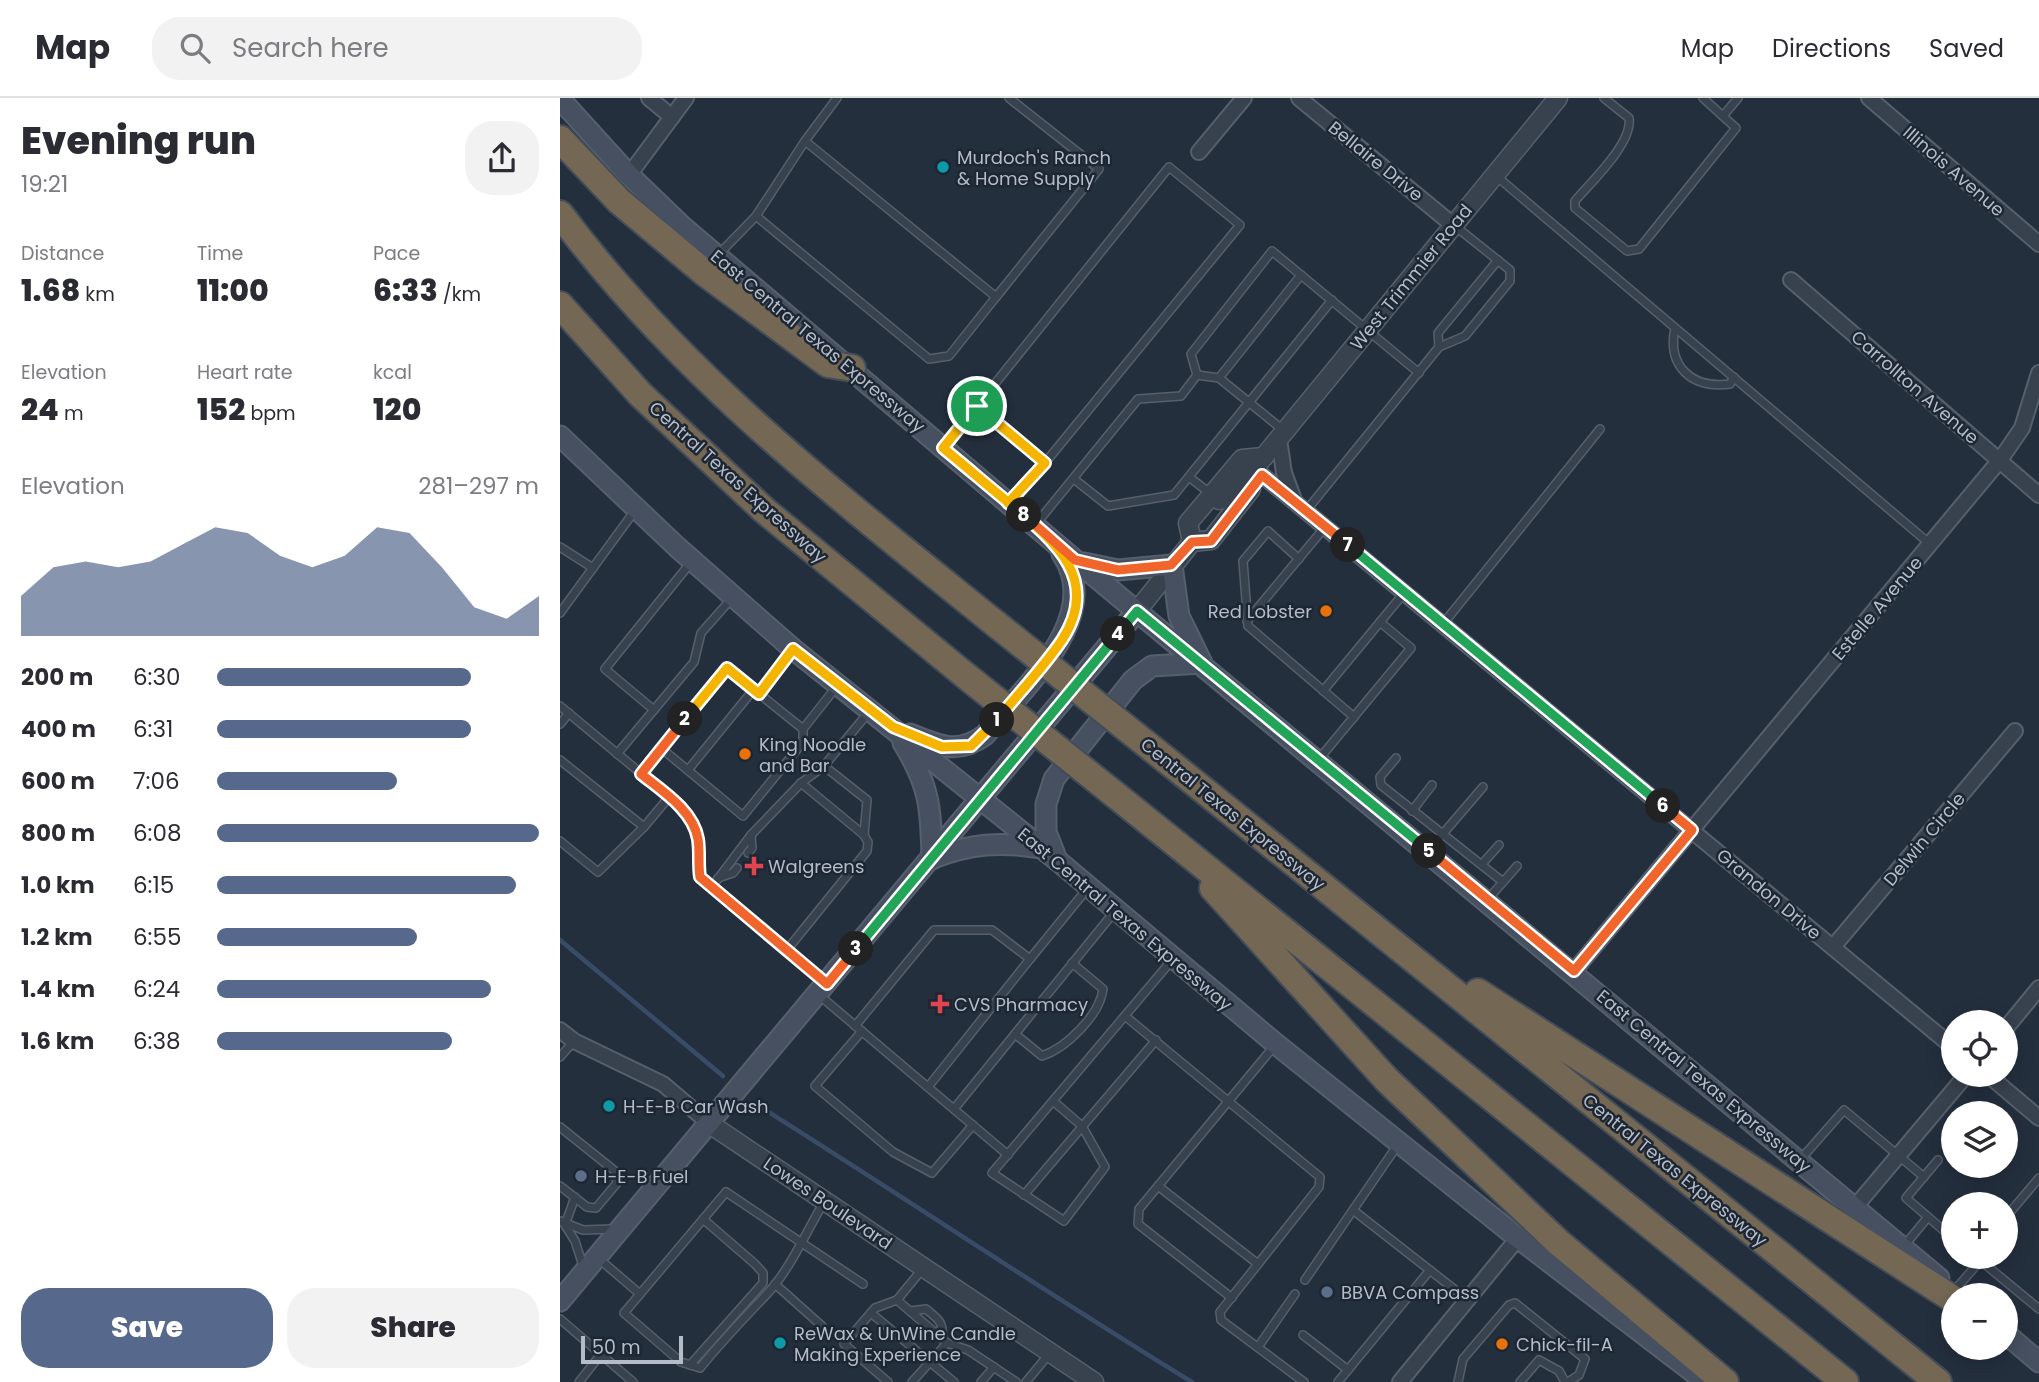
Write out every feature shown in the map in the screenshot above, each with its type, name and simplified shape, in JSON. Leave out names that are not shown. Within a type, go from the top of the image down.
[{"type":"highway","points":[[560,139],[619,201],[705,273],[828,364],[852,368]]},
{"type":"highway","name":"Central Texas Expressway","points":[[560,214],[684,359],[797,463],[1938,1382]]},
{"type":"highway","name":"Central Texas Expressway","points":[[560,305],[640,394],[764,510],[965,676],[1166,834],[1845,1382]]},
{"type":"highway","points":[[1166,834],[1387,1080],[1558,1242],[1725,1382]]},
{"type":"highway","points":[[1396,945],[1423,954],[1555,1044],[1941,1286]]},
{"type":"main road","name":"East Central Texas Expressway","points":[[560,99],[629,175],[718,256],[1075,560],[1368,801],[1435,843],[1488,900],[1942,1283]]},
{"type":"main road","name":"East Central Texas Expressway","points":[[560,436],[692,560],[793,649],[1058,861],[1172,960],[1276,1044],[1518,1238],[1706,1382]]},
{"type":"main road","points":[[893,727],[942,747],[971,746],[985,735],[1063,639],[1074,613],[1077,587],[1073,569],[1052,539]]},
{"type":"main road","points":[[1058,861],[1046,832],[1046,804],[1054,779],[1133,680],[1152,666],[1202,663],[1179,616],[1171,565],[1118,570],[1075,560]]},
{"type":"main road","points":[[560,1301],[1137,611]]},
{"type":"main road","points":[[893,727],[924,780],[930,805],[932,859]]},
{"type":"main road","points":[[932,859],[979,844],[1007,842],[1041,848]]},
{"type":"main road","points":[[2018,1344],[2039,1362]]},
{"type":"street","points":[[649,98],[673,117]]},
{"type":"street","points":[[629,175],[686,98]]},
{"type":"street","points":[[1199,152],[1244,98]]},
{"type":"street","name":"Bellaire Drive","points":[[1299,98],[1453,225]]},
{"type":"street","name":"West Trimmier Road","points":[[1192,542],[1188,523],[1242,459],[1264,457],[1558,98]]},
{"type":"street","name":"Illinois Avenue","points":[[1870,98],[2039,244]]},
{"type":"street","name":"Carrollton Avenue","points":[[1791,280],[2039,495]]},
{"type":"street","name":"Estelle Avenue","points":[[1574,971],[2000,460],[2022,428],[2039,373]]},
{"type":"street","points":[[1282,435],[1284,472],[1294,501]]},
{"type":"street","points":[[1137,611],[1192,542],[1211,541],[1262,475],[1264,457]]},
{"type":"street","name":"Grandon Drive","points":[[1262,475],[1941,1036]]},
{"type":"street","name":"Delwin Circle","points":[[1833,947],[2015,730]]},
{"type":"street","points":[[2018,1013],[2039,988]]},
{"type":"street","name":"Lowes Boulevard","points":[[560,1030],[574,1041],[663,1084],[710,1124],[1094,1382]]},
{"type":"street","points":[[1855,1207],[1956,1087]]},
{"type":"street","points":[[2002,1087],[2039,1118]]},
{"type":"street","points":[[1401,1382],[1518,1238]]},
{"type":"lane","points":[[718,256],[756,216],[837,98]]},
{"type":"lane","points":[[756,216],[929,359],[949,356],[1099,169],[1009,98]]},
{"type":"lane","points":[[1604,98],[1629,118],[1630,127],[1626,140],[1575,201],[1574,208],[1627,251],[1639,249],[1737,128],[1703,98]]},
{"type":"lane","points":[[1723,116],[1738,98]]},
{"type":"lane","points":[[805,141],[996,297]]},
{"type":"lane","points":[[943,448],[1169,167],[1240,225],[1045,463],[1008,503]]},
{"type":"lane","points":[[1495,174],[1930,544]]},
{"type":"lane","points":[[1306,511],[1440,346],[1465,336],[1510,281],[1510,270],[1453,225]]},
{"type":"lane","points":[[1197,375],[1191,354],[1272,251],[1419,373]]},
{"type":"lane","points":[[1440,346],[1438,333],[1498,260]]},
{"type":"lane","points":[[1219,378],[1301,275]]},
{"type":"lane","points":[[1074,479],[1108,506],[1174,495],[1332,300]]},
{"type":"lane","points":[[1675,327],[1671,347],[1676,362],[1696,380],[1717,385],[1730,384],[1734,377]]},
{"type":"lane","points":[[1197,375],[1219,378],[1250,403],[1282,435]]},
{"type":"lane","points":[[1035,525],[1138,399],[1181,396],[1197,375]]},
{"type":"lane","points":[[977,406],[1045,463]]},
{"type":"lane","points":[[1443,624],[1600,429]]},
{"type":"lane","points":[[1189,477],[1212,495]]},
{"type":"lane","points":[[560,613],[636,508]]},
{"type":"lane","points":[[1247,621],[1326,527]]},
{"type":"lane","points":[[1299,559],[1268,531],[1243,561],[1247,621],[1254,633],[1354,717]]},
{"type":"lane","points":[[560,547],[593,568]]},
{"type":"lane","points":[[654,710],[605,669],[692,560]]},
{"type":"lane","points":[[1323,691],[1405,592]]},
{"type":"lane","points":[[617,754],[694,662],[701,633],[734,596]]},
{"type":"lane","points":[[1319,760],[1411,648],[1380,622]]},
{"type":"lane","points":[[688,770],[793,649]]},
{"type":"lane","points":[[641,774],[727,668],[803,729]]},
{"type":"lane","points":[[662,748],[743,816],[803,742],[803,729],[839,684]]},
{"type":"lane","points":[[560,706],[669,797],[693,822],[698,840],[700,877],[786,951],[859,1028],[1008,1155]]},
{"type":"lane","points":[[711,888],[751,835],[801,783],[824,766],[871,710]]},
{"type":"lane","points":[[560,724],[569,713]]},
{"type":"lane","points":[[1396,758],[1380,777],[1381,785],[1412,811],[1435,843],[1482,864],[1503,882]]},
{"type":"lane","points":[[560,760],[644,827]]},
{"type":"lane","points":[[824,766],[867,800],[864,835]]},
{"type":"lane","points":[[786,951],[867,851],[869,842],[801,783]]},
{"type":"lane","points":[[1368,801],[1381,785]]},
{"type":"lane","points":[[1412,811],[1432,785]]},
{"type":"lane","points":[[1435,843],[1483,787]]},
{"type":"lane","points":[[560,841],[598,872],[644,827],[669,797]]},
{"type":"lane","points":[[748,853],[752,848],[751,835]]},
{"type":"lane","points":[[1482,864],[1499,845]]},
{"type":"lane","points":[[1488,900],[1517,866]]},
{"type":"lane","points":[[718,878],[733,873],[737,868]]},
{"type":"lane","points":[[928,1087],[1088,887]]},
{"type":"lane","points":[[954,1109],[1115,911]]},
{"type":"lane","points":[[973,1125],[932,1173],[893,1152],[815,1086],[934,930],[992,930],[1030,959]]},
{"type":"lane","points":[[1053,1101],[1082,1126],[1105,1167],[1064,1222],[992,1173],[1172,960]]},
{"type":"lane","points":[[1015,1034],[1042,1056],[1056,1051],[1102,1000],[1103,989],[1072,963]]},
{"type":"lane","points":[[1125,1016],[1320,1177],[1319,1187],[1220,1312],[1221,1320],[1304,1382]]},
{"type":"lane","points":[[1024,1195],[1156,1040]]},
{"type":"lane","points":[[560,1057],[574,1041]]},
{"type":"lane","points":[[1232,1298],[1138,1224],[1139,1209],[1276,1044]]},
{"type":"lane","points":[[1800,1161],[1843,1110],[1924,1177]]},
{"type":"lane","points":[[560,1127],[615,1171],[617,1183],[596,1209],[587,1207],[560,1186]]},
{"type":"lane","points":[[1305,1280],[1400,1143]]},
{"type":"lane","points":[[1938,1160],[1906,1198],[1941,1228]]},
{"type":"lane","points":[[2018,1203],[2039,1178]]},
{"type":"lane","points":[[1158,1186],[1258,1265]]},
{"type":"lane","points":[[825,1200],[800,1242],[775,1284],[735,1324],[700,1368],[681,1362],[624,1313],[726,1192],[800,1242],[863,1284]]},
{"type":"lane","points":[[562,1223],[575,1197]]},
{"type":"lane","points":[[1353,1210],[1468,1300]]},
{"type":"lane","points":[[1903,1248],[1928,1217]]},
{"type":"lane","points":[[690,1365],[763,1283],[763,1273],[755,1264],[703,1219]]},
{"type":"lane","points":[[562,1223],[595,1231],[622,1227]]},
{"type":"lane","points":[[562,1223],[590,1264],[640,1294]]},
{"type":"lane","points":[[888,1382],[844,1344],[871,1313],[897,1300],[924,1267]]},
{"type":"lane","points":[[1990,1269],[2039,1309]]},
{"type":"lane","points":[[1338,1382],[1430,1270]]},
{"type":"lane","points":[[775,1284],[822,1326]]},
{"type":"lane","points":[[1258,1347],[1295,1294]]},
{"type":"lane","points":[[897,1300],[944,1341],[968,1350],[1016,1382]]},
{"type":"lane","points":[[1458,1382],[1463,1359],[1509,1305],[1515,1303],[1585,1359],[1579,1375],[1567,1382],[1559,1371],[1539,1360],[1520,1382]]},
{"type":"lane","points":[[910,1311],[926,1309],[940,1321],[944,1341],[912,1382]]},
{"type":"lane","points":[[871,1313],[954,1382]]},
{"type":"lane","points":[[560,1319],[633,1382]]},
{"type":"lane","points":[[1304,1335],[1348,1370]]},
{"type":"lane","points":[[1026,1382],[1051,1353]]},
{"type":"lane","points":[[579,1382],[601,1354]]},
{"type":"lane","points":[[981,1382],[994,1367]]},
{"type":"waterway","points":[[560,940],[723,1076]]},
{"type":"waterway","points":[[759,1106],[1192,1382]]},
{"type":"place","name":"Murdoch's Ranch & Home Supply","points":[[943,167]]},
{"type":"place","name":"Red Lobster","points":[[1326,611]]},
{"type":"place","name":"King Noodle and Bar","points":[[745,754]]},
{"type":"place","name":"Walgreens","points":[[754,866]]},
{"type":"place","name":"CVS Pharmacy","points":[[940,1004]]},
{"type":"place","name":"H-E-B Car Wash","points":[[609,1106]]},
{"type":"place","name":"H-E-B Fuel","points":[[581,1176]]},
{"type":"place","name":"BBVA Compass","points":[[1327,1292]]},
{"type":"place","name":"ReWax & UnWine Candle Making Experience","points":[[780,1343]]},
{"type":"place","name":"Chick-fil-A","points":[[1502,1344]]},
{"type":"route","points":[[977,406],[943,448],[1008,503],[1052,539],[1073,569],[1077,587],[1074,613],[1063,639],[985,735],[971,746],[942,747],[893,727],[793,649],[759,694],[727,668],[641,774],[678,805],[693,822],[698,840],[700,877],[827,984],[1137,611],[1574,971],[1692,830],[1262,475],[1211,541],[1192,542],[1171,565],[1118,570],[1100,568],[1075,560],[1052,539],[1035,525],[1008,503],[1045,463],[977,406]]}]
